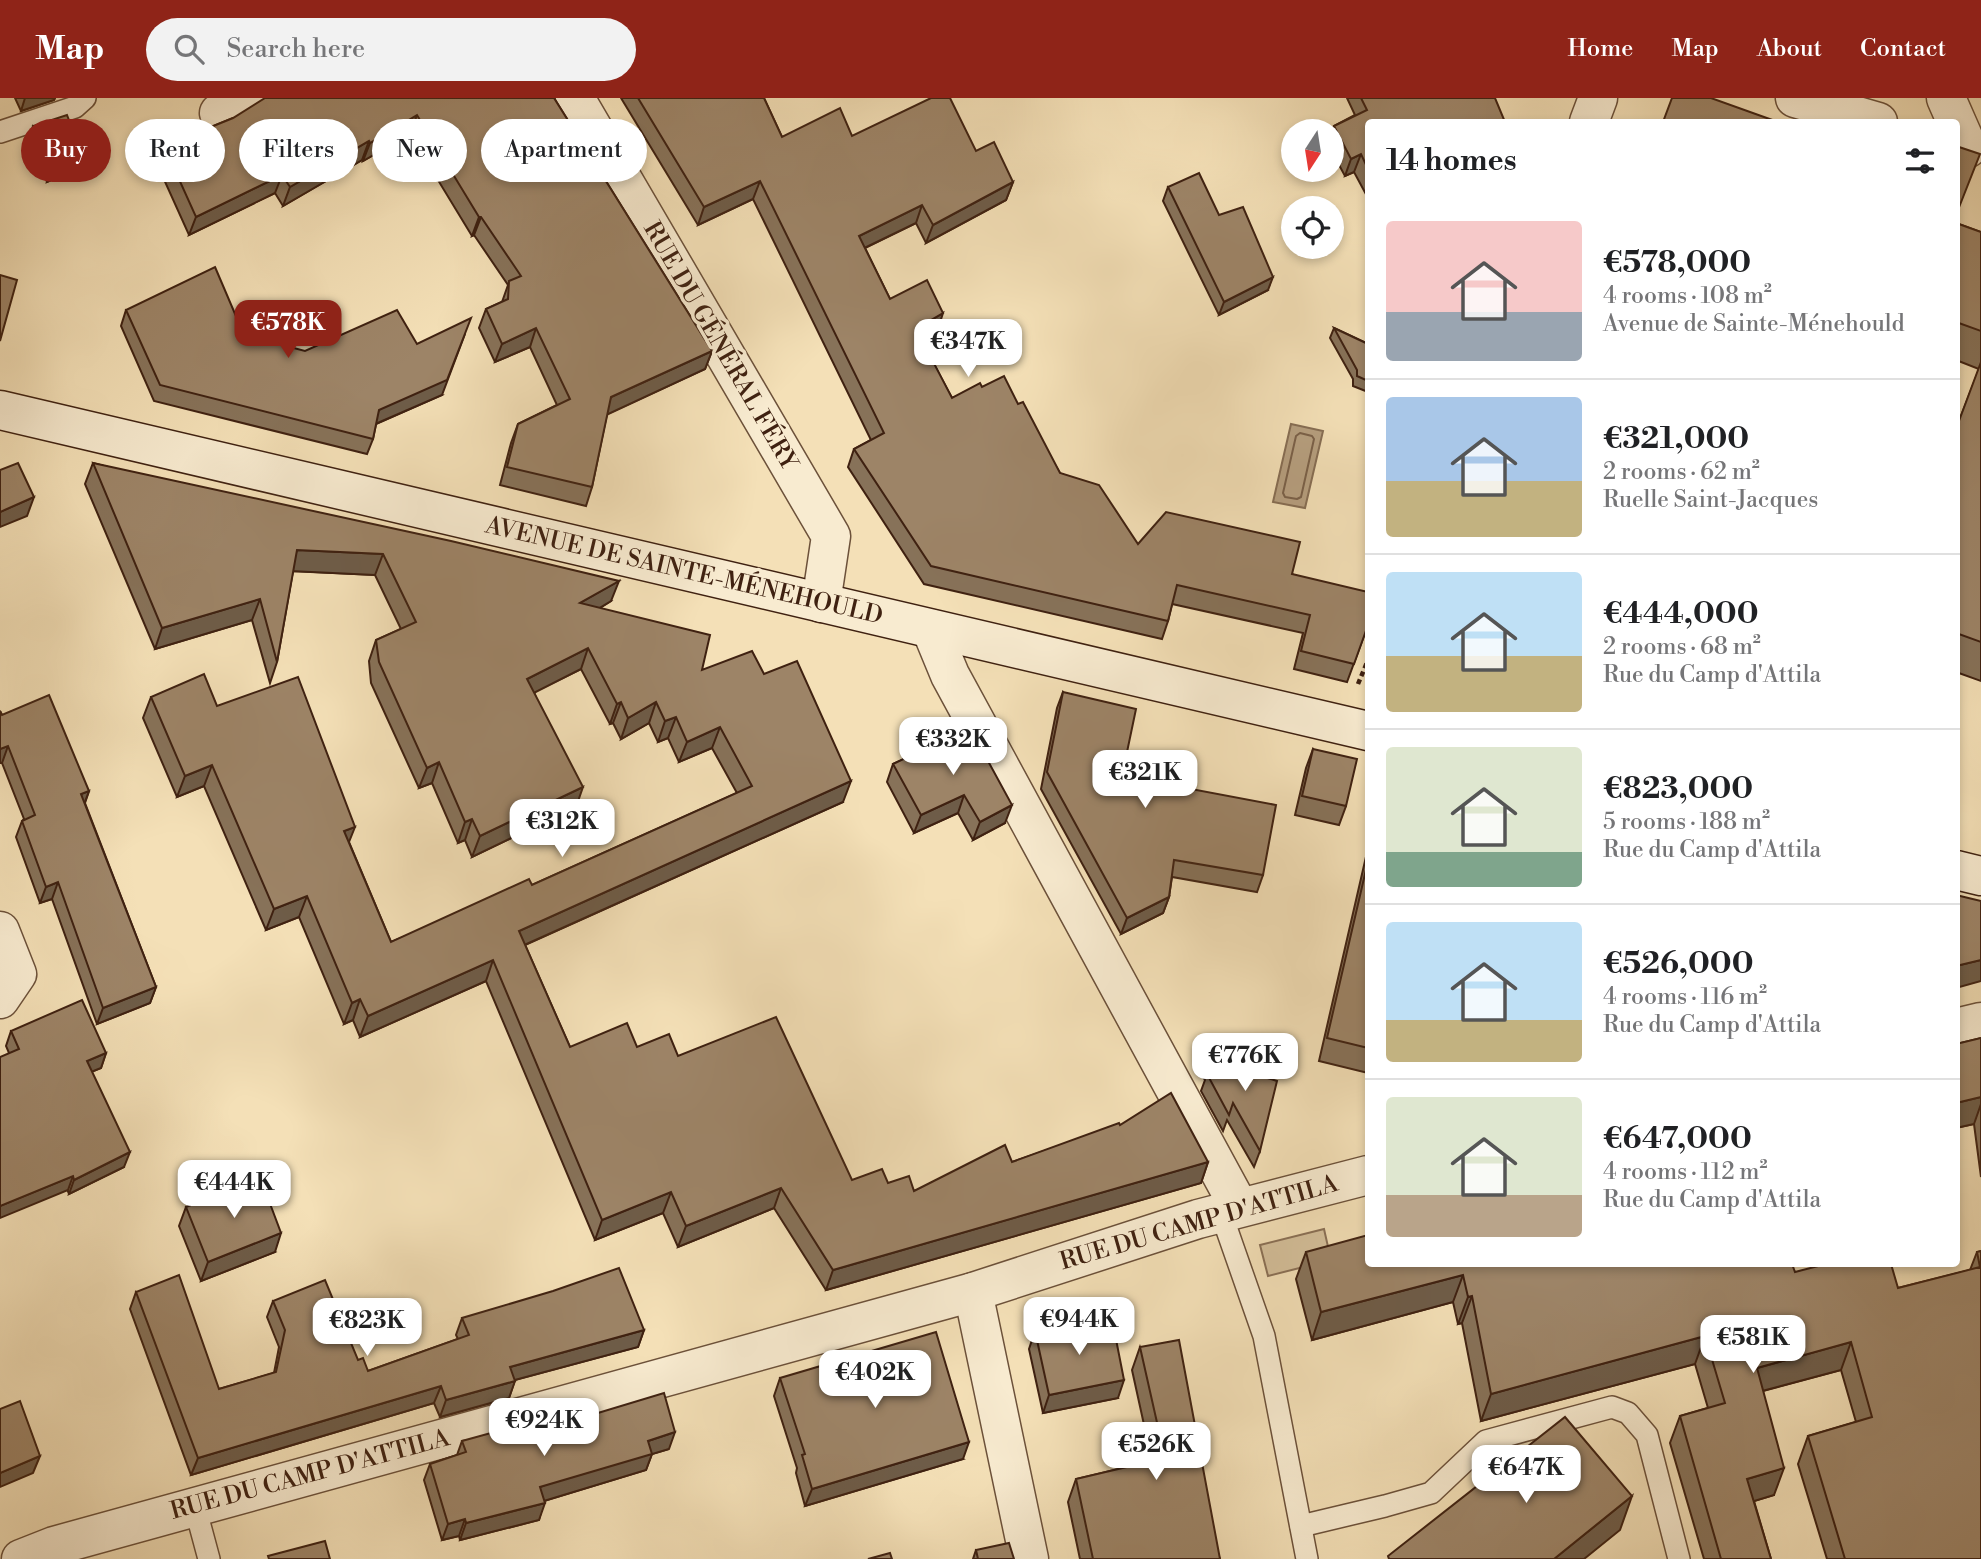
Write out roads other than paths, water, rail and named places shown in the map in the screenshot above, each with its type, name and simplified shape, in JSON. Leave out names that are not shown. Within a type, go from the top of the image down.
[{"type":"street","name":"RUE DU GÉNÉRAL FÉRY","points":[[575,98],[831,536],[821,603]]},
{"type":"street","points":[[1590,119],[1598,98]]},
{"type":"street","points":[[1795,98],[1868,119]]},
{"type":"street","points":[[1946,98],[1957,119]]},
{"type":"street","points":[[1960,124],[1972,146]]},
{"type":"street","name":"AVENUE DE SAINTE-MÉNEHOULD","points":[[0,410],[1365,731]]},
{"type":"street","points":[[931,629],[950,675],[1230,1210]]},
{"type":"street","points":[[1960,871],[1981,876]]},
{"type":"street","points":[[0,931],[17,974],[0,999]]},
{"type":"street","points":[[1960,1027],[1981,1022]]},
{"type":"street","name":"RUE DU CAMP D'ATTILA","points":[[21,1559],[54,1546],[973,1292],[1230,1210],[1365,1176]]},
{"type":"street","points":[[973,1292],[1029,1559]]},
{"type":"lane","points":[[0,132],[75,107],[85,98]]},
{"type":"lane","points":[[1230,1210],[1264,1336],[1307,1559]]},
{"type":"lane","points":[[1301,1526],[1431,1493],[1486,1441],[1612,1407],[1628,1413],[1647,1435],[1679,1559]]},
{"type":"lane","points":[[195,1507],[209,1559]]},
{"type":"water","points":[[1291,424],[1323,431],[1305,508],[1273,502]]}]
